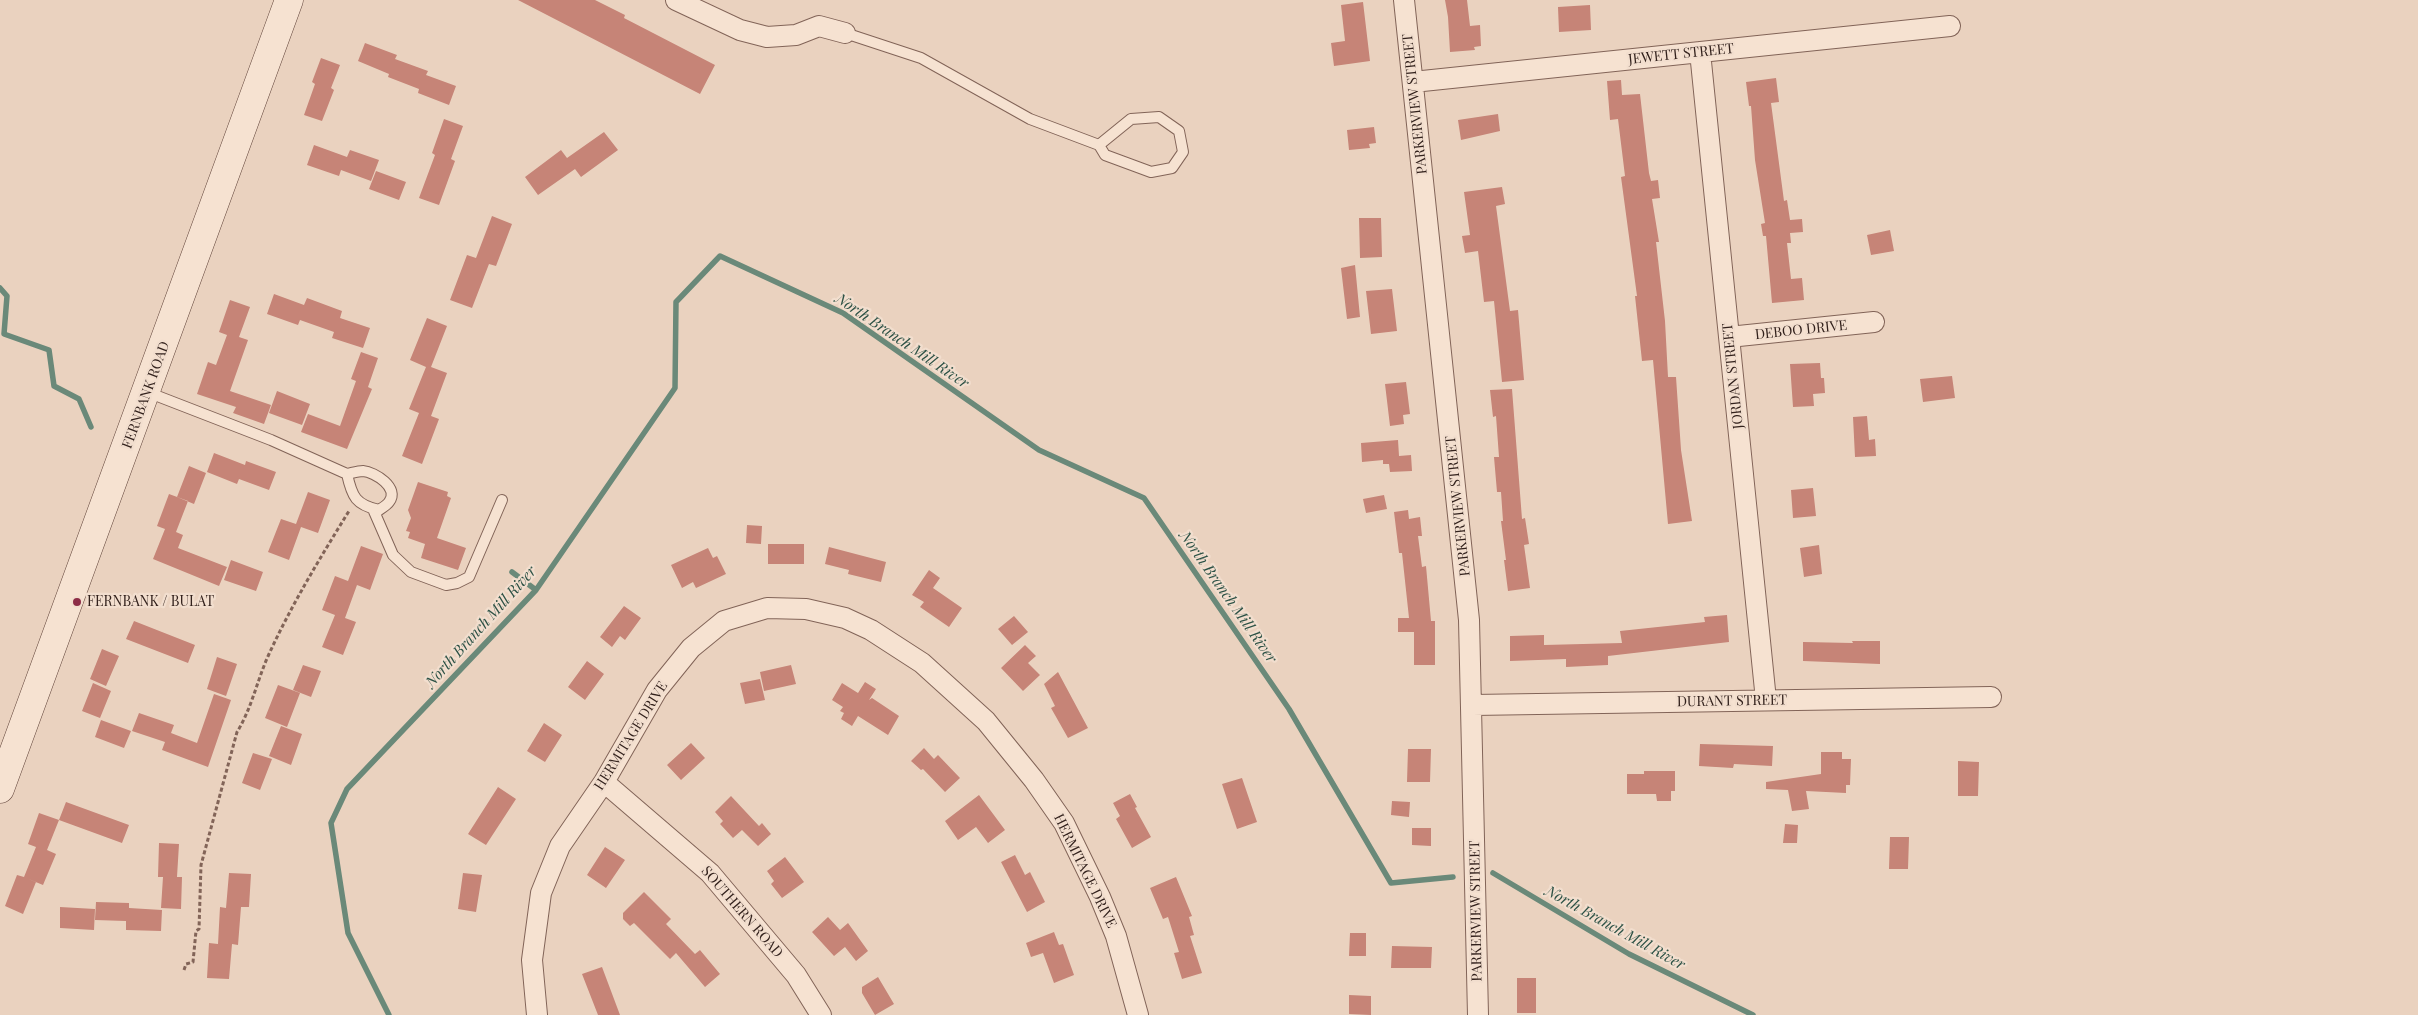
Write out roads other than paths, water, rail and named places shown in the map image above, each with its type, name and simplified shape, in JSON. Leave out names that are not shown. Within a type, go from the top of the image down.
[{"type":"main road","name":"FERNBANK ROAD","points":[[0,789],[289,0]]},
{"type":"street","points":[[676,0],[740,30],[767,36],[796,35],[819,26],[845,33]]},
{"type":"street","name":"PARKERVIEW STREET","points":[[1404,0],[1466,572],[1473,705],[1478,1015]]},
{"type":"street","name":"JEWETT STREET","points":[[1413,82],[1950,26]]},
{"type":"street","name":"JORDAN STREET","points":[[1700,52],[1766,700]]},
{"type":"street","name":"DEBOO DRIVE","points":[[1729,337],[1874,322]]},
{"type":"street","name":"HERMITAGE DRIVE","points":[[537,1015],[532,960],[541,892],[560,846],[604,782],[657,690],[691,648],[724,621],[766,608],[806,609],[845,618],[871,630],[922,663],[986,721],[1034,780],[1064,823],[1100,897],[1116,936],[1138,1015]]},
{"type":"street","name":"DURANT STREET","points":[[1473,705],[1991,697]]},
{"type":"street","name":"SOUTHERN ROAD","points":[[604,782],[710,873],[796,975],[821,1015]]},
{"type":"lane","points":[[845,33],[922,58],[1030,119],[1099,145],[1105,155],[1151,172],[1172,168],[1182,152],[1179,131],[1159,117],[1131,119],[1099,145]]},
{"type":"lane","points":[[147,392],[271,440],[347,474],[362,471],[378,475],[388,486],[391,494],[390,502],[379,510],[365,508],[356,500],[347,474]]},
{"type":"lane","points":[[373,509],[393,555],[411,572],[446,585],[468,576],[474,568],[502,500]]},
{"type":"waterway","name":"North Branch Mill River","points":[[389,1015],[348,933],[331,823],[347,789],[536,590],[675,388],[676,302],[720,256],[843,313],[1039,450],[1144,498],[1289,709],[1391,883],[1453,877]]},
{"type":"waterway","points":[[0,288],[7,296],[4,334],[49,350],[54,386],[79,399],[91,427]]},
{"type":"waterway","points":[[512,572],[536,590]]},
{"type":"waterway","name":"North Branch Mill River","points":[[1493,873],[1629,954],[1753,1015]]},
{"type":"place","name":"FERNBANK / BULAT","points":[[77,602]]}]
